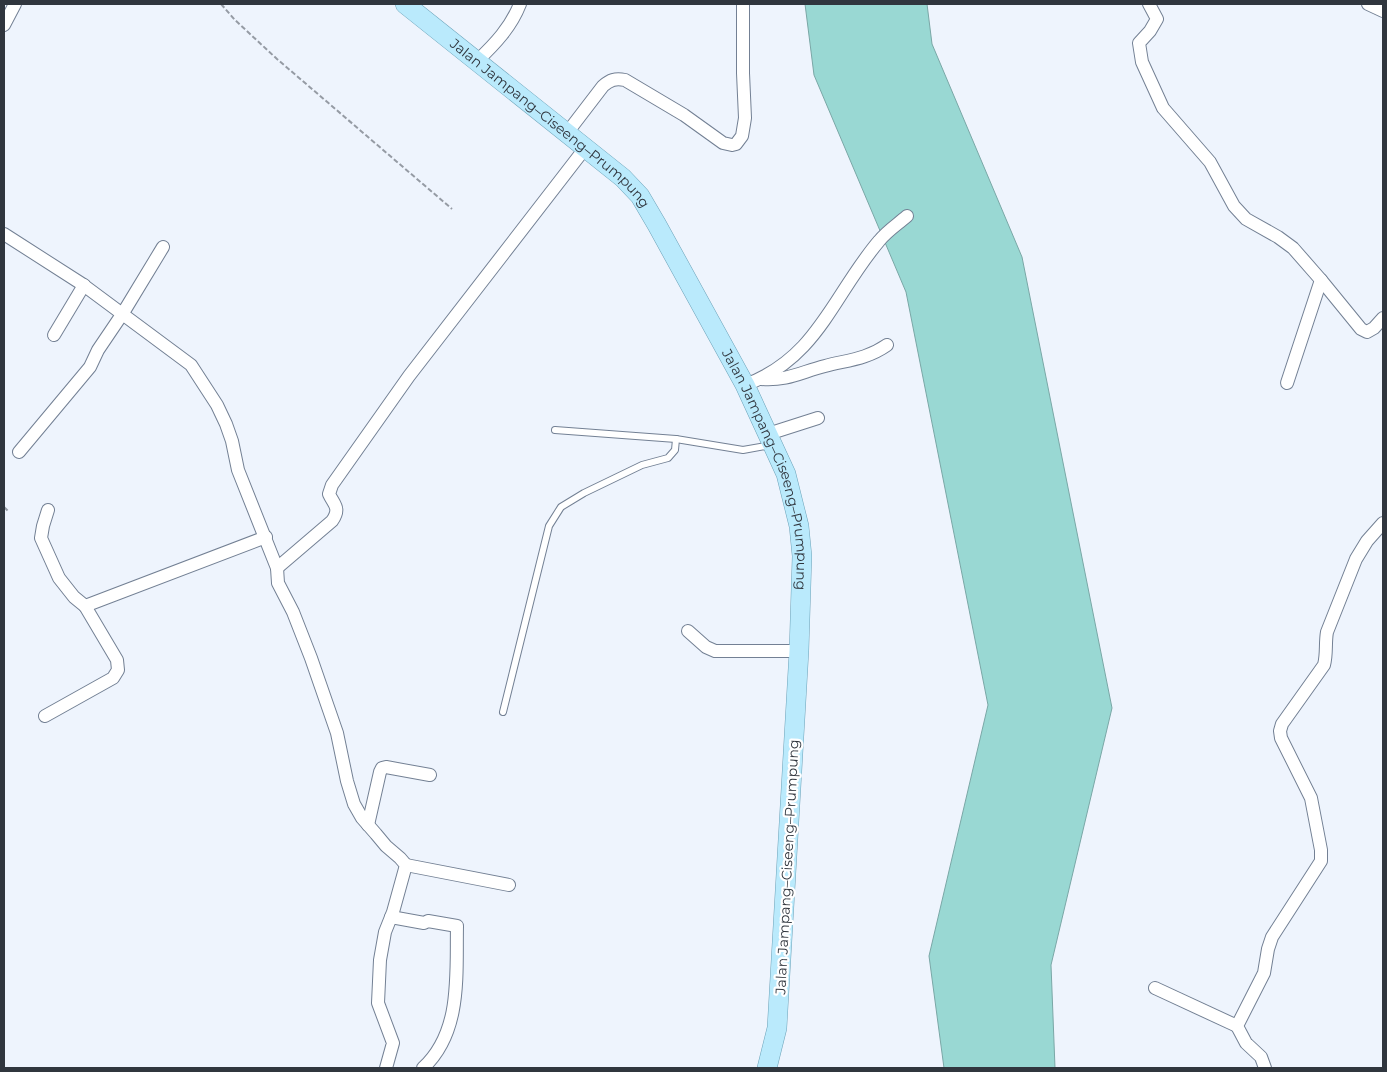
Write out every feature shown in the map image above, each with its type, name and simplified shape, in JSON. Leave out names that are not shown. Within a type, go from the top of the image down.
[{"type":"main road","name":"Jalan Jampang–Ciseeng–Prumpung","points":[[405,4],[586,147],[623,178],[640,196],[753,382],[770,439],[786,474],[799,526],[802,556],[799,651],[777,1028],[767,1068]]},
{"type":"street","points":[[4,25],[15,4]]},
{"type":"street","points":[[477,61],[498,41],[512,21],[520,4]]},
{"type":"street","points":[[567,133],[603,86],[609,80],[617,78],[625,80],[684,116],[723,143],[736,144],[742,136],[745,118],[743,4]]},
{"type":"street","points":[[1148,4],[1157,19],[1150,31],[1139,43],[1142,62],[1163,108],[1210,162],[1234,206],[1246,220],[1278,237],[1293,248],[1364,331],[1371,330],[1383,318]]},
{"type":"street","points":[[1368,4],[1383,11]]},
{"type":"street","points":[[277,568],[334,518],[337,507],[329,494],[332,485],[409,376],[586,147]]},
{"type":"street","points":[[753,382],[795,355],[808,343],[877,243],[907,216]]},
{"type":"street","points":[[4,234],[84,285],[182,357],[198,374],[226,424],[232,441],[238,470],[277,568],[278,583],[311,658],[337,733],[346,781],[354,804],[368,825],[406,865],[509,885]]},
{"type":"street","points":[[19,452],[86,373],[98,350],[123,314],[163,247]]},
{"type":"street","points":[[1287,383],[1321,280]]},
{"type":"street","points":[[54,335],[84,285]]},
{"type":"street","points":[[753,382],[788,378],[824,366],[861,359],[887,345]]},
{"type":"street","points":[[770,439],[818,418]]},
{"type":"street","points":[[45,716],[113,678],[118,667],[117,660],[85,606],[74,597],[59,578],[41,538],[48,510]]},
{"type":"street","points":[[1237,1026],[1264,974],[1272,937],[1321,860],[1321,850],[1311,798],[1281,738],[1280,730],[1282,724],[1324,665],[1327,632],[1356,559],[1367,541],[1383,523]]},
{"type":"street","points":[[85,606],[266,537]]},
{"type":"street","points":[[688,631],[706,647],[715,651],[799,651]]},
{"type":"street","points":[[368,825],[382,768],[430,776]]},
{"type":"street","points":[[386,1068],[393,1043],[379,1009],[378,988],[382,944],[406,865]]},
{"type":"street","points":[[391,917],[457,926],[454,1013],[445,1038],[429,1063],[423,1068]]},
{"type":"street","points":[[1154,988],[1237,1026],[1246,1043],[1261,1057],[1265,1068]]},
{"type":"lane","points":[[555,430],[676,440],[743,450],[770,439]]},
{"type":"lane","points":[[503,712],[552,519],[561,507],[584,493],[642,465],[668,458],[674,450],[676,440]]},
{"type":"path","points":[[221,4],[276,59],[452,209]]},
{"type":"path","points":[[4,507],[8,511]]},
{"type":"shaded area","points":[[805,4],[927,4],[932,44],[1022,257],[1112,708],[1051,965],[1055,1068],[944,1068],[929,956],[988,705],[906,292],[814,75]]}]
